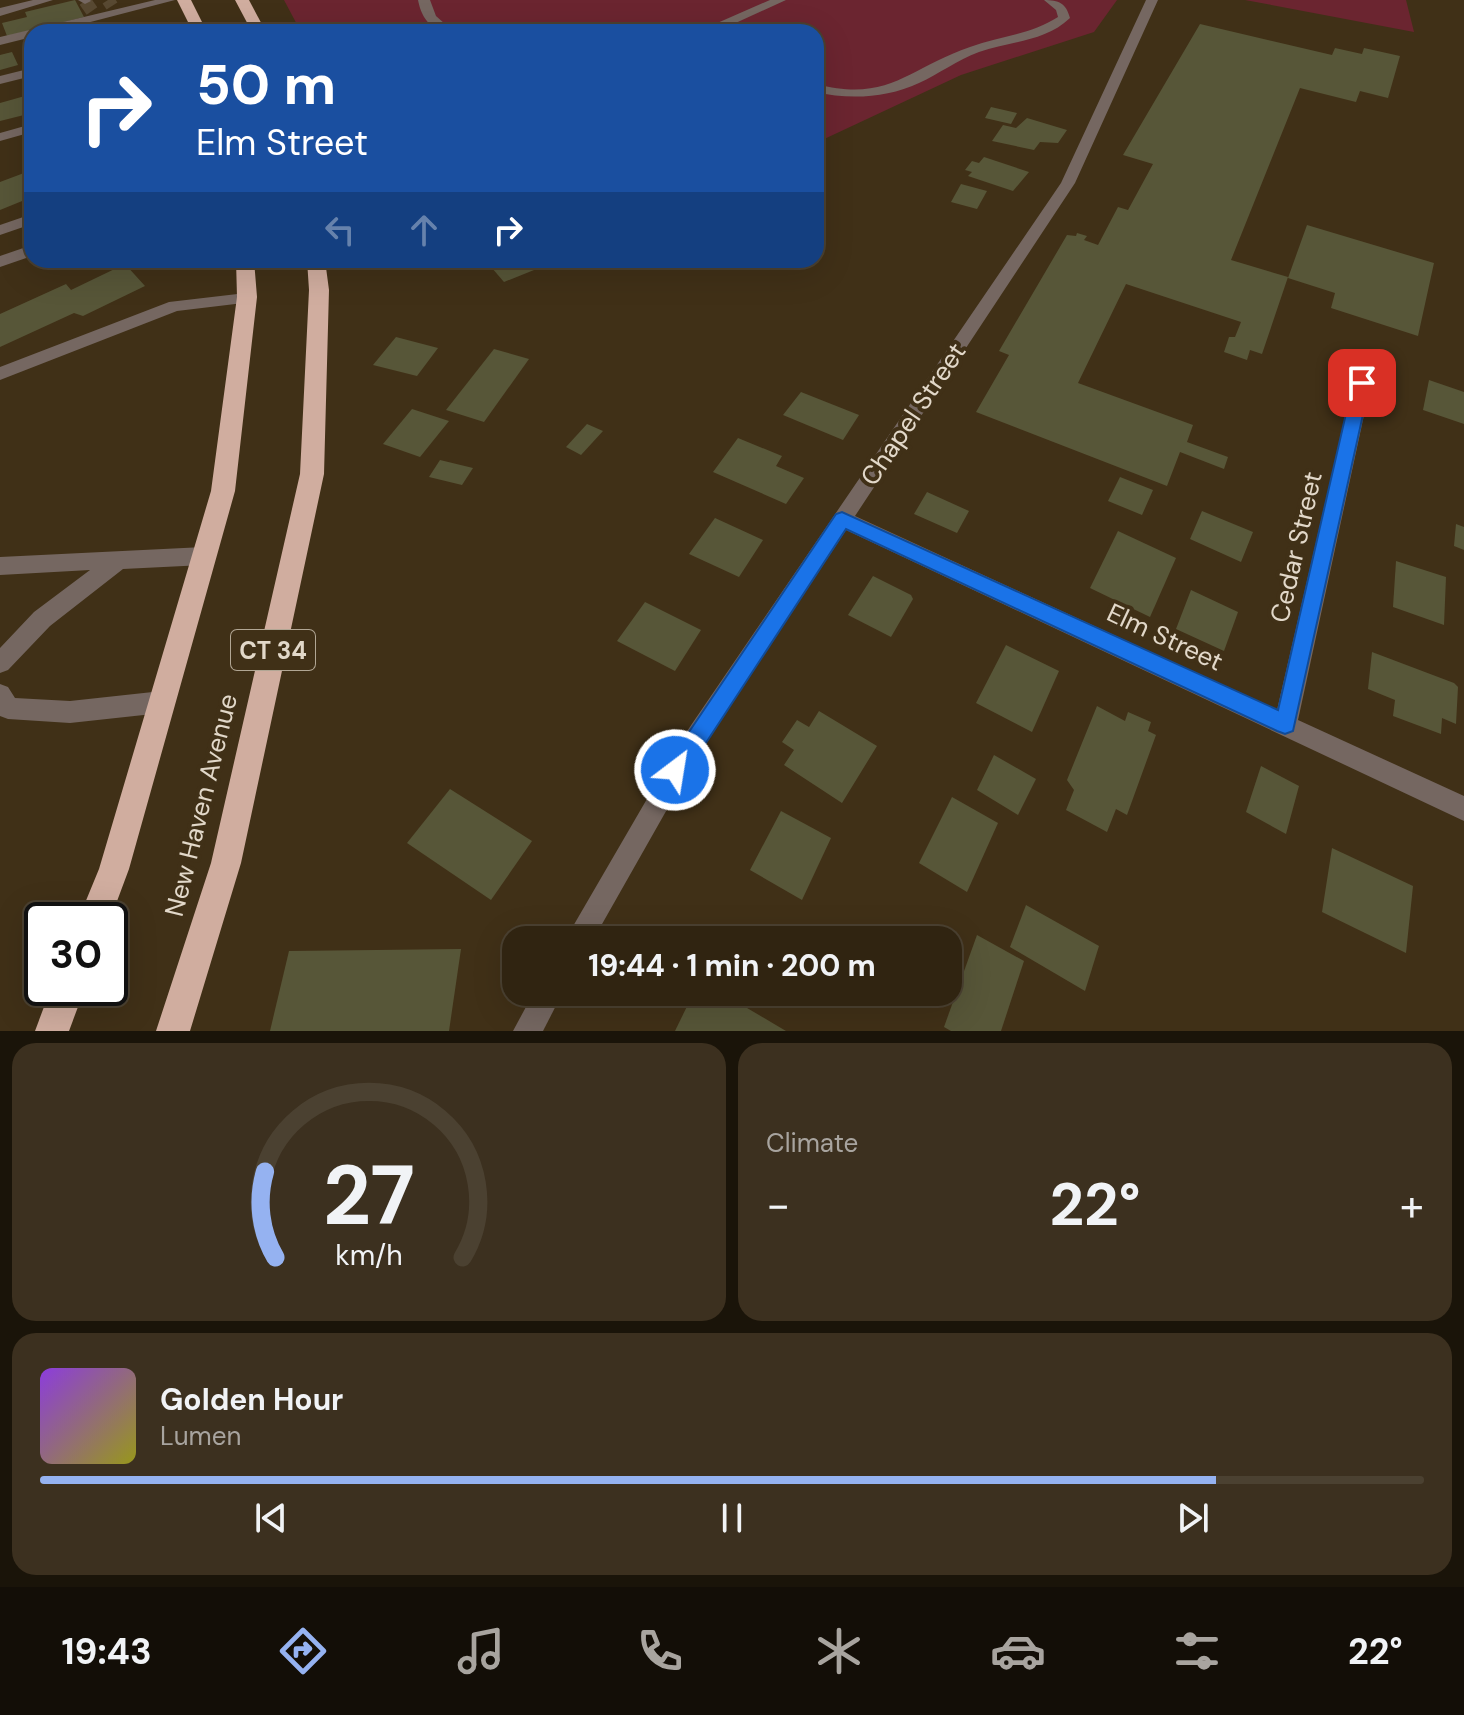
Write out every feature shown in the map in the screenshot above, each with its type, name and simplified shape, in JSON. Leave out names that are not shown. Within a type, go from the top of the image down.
[{"type":"highway","points":[[184,0],[193,24]]},
{"type":"highway","points":[[242,0],[255,24]]},
{"type":"highway","points":[[101,902],[114,869],[223,491],[246,298],[245,268]]},
{"type":"highway","name":"New Haven Avenue","points":[[173,1031],[226,863],[312,474],[319,290],[317,268]]},
{"type":"highway","points":[[52,1031],[61,1006]]},
{"type":"street","points":[[0,12],[47,0]]},
{"type":"street","points":[[54,24],[89,8],[115,9],[169,0]]},
{"type":"street","points":[[424,0],[425,10],[435,24]]},
{"type":"street","points":[[730,24],[780,0]]},
{"type":"street","points":[[824,89],[845,93],[887,88],[912,81],[940,63],[977,49],[1021,41],[1044,32],[1064,18],[1062,9],[1050,0]]},
{"type":"street","name":"Chapel Street","points":[[586,926],[691,745],[1068,183],[1152,0]]},
{"type":"street","points":[[0,41],[24,36]]},
{"type":"street","points":[[0,80],[24,74]]},
{"type":"street","points":[[0,137],[24,130]]},
{"type":"street","points":[[0,230],[24,222]]},
{"type":"street","points":[[0,262],[24,253]]},
{"type":"street","points":[[0,374],[175,306],[246,298]]},
{"type":"street","name":"Cedar Street","points":[[1285,724],[1362,383]]},
{"type":"street","name":"Elm Street","points":[[842,519],[1464,809]]},
{"type":"street","points":[[0,566],[204,556]]},
{"type":"street","points":[[0,663],[42,619],[116,562]]},
{"type":"street","points":[[0,694],[8,708],[70,712],[162,702]]},
{"type":"street","points":[[527,1031],[541,1006]]},
{"type":"shaded area","points":[[284,0],[1117,0],[1094,32],[961,75],[824,139],[824,24],[297,24]]},
{"type":"shaded area","points":[[1245,0],[1406,0],[1414,32]]},
{"type":"building","points":[[75,0],[84,17],[56,24],[24,24],[24,32],[7,36],[2,23],[27,17],[25,12]]},
{"type":"building","points":[[1200,24],[1332,55],[1335,48],[1362,54],[1364,48],[1400,56],[1388,98],[1360,91],[1356,102],[1300,88],[1231,260],[1288,277],[1262,354],[1250,350],[1247,360],[1224,352],[1229,337],[1235,337],[1241,322],[1126,284],[1078,383],[1193,425],[1187,442],[1228,457],[1224,469],[1180,452],[1167,486],[976,412],[1009,355],[999,351],[1067,235],[1076,236],[1077,233],[1087,236],[1084,240],[1098,245],[1118,207],[1128,210],[1153,164],[1123,155]]},
{"type":"building","points":[[12,52],[18,65],[0,70],[0,55]]},
{"type":"building","points":[[24,96],[24,115],[0,121],[0,103]]},
{"type":"building","points":[[991,107],[1017,113],[1011,124],[985,118]]},
{"type":"building","points":[[1027,118],[1067,130],[1058,143],[1040,142],[1034,150],[992,141],[1003,125],[1016,128]]},
{"type":"building","points":[[984,157],[1029,172],[1013,191],[968,176],[972,172],[965,170],[972,161],[979,163]]},
{"type":"building","points":[[24,173],[24,200],[0,210],[0,182]]},
{"type":"building","points":[[961,184],[987,191],[977,209],[951,202]]},
{"type":"building","points":[[1307,225],[1434,263],[1418,336],[1331,308],[1335,293],[1288,278]]},
{"type":"building","points":[[117,268],[129,268],[145,286],[83,316],[74,313],[0,347],[0,314],[66,284],[71,290]]},
{"type":"building","points":[[492,268],[539,268],[504,282]]},
{"type":"building","points":[[396,337],[438,348],[417,376],[373,365]]},
{"type":"building","points":[[494,349],[529,359],[484,422],[446,410]]},
{"type":"building","points":[[1429,380],[1464,392],[1464,424],[1423,410]]},
{"type":"building","points":[[801,392],[859,415],[843,440],[783,415]]},
{"type":"building","points":[[412,409],[449,421],[420,457],[383,444]]},
{"type":"building","points":[[587,424],[603,431],[581,455],[566,447]]},
{"type":"building","points":[[738,438],[782,456],[776,466],[804,478],[786,504],[713,472]]},
{"type":"building","points":[[440,460],[473,468],[462,485],[429,477]]},
{"type":"building","points":[[1120,477],[1153,490],[1142,515],[1108,501]]},
{"type":"building","points":[[927,492],[969,511],[957,533],[914,514]]},
{"type":"building","points":[[1202,511],[1253,532],[1241,562],[1190,539]]},
{"type":"building","points":[[715,518],[763,540],[739,577],[689,554]]},
{"type":"building","points":[[1456,524],[1464,527],[1464,550],[1454,546]]},
{"type":"building","points":[[1118,531],[1176,558],[1150,617],[1090,588]]},
{"type":"building","points":[[1396,561],[1446,577],[1444,625],[1393,607]]},
{"type":"building","points":[[873,576],[911,595],[913,599],[891,637],[848,615]]},
{"type":"building","points":[[1191,590],[1238,612],[1224,651],[1176,629]]},
{"type":"building","points":[[645,602],[701,630],[675,671],[617,641]]},
{"type":"building","points":[[1006,645],[1059,671],[1032,732],[976,703]]},
{"type":"building","points":[[1372,652],[1454,683],[1458,687],[1456,724],[1442,718],[1441,734],[1393,716],[1395,700],[1368,689]]},
{"type":"building","points":[[1097,706],[1125,721],[1128,712],[1151,722],[1148,731],[1156,735],[1127,815],[1116,809],[1107,832],[1066,810],[1074,790],[1067,780]]},
{"type":"building","points":[[819,711],[877,746],[842,803],[784,765],[794,750],[782,742],[797,720],[809,727]]},
{"type":"building","points":[[994,755],[1036,779],[1018,815],[977,790]]},
{"type":"building","points":[[1261,766],[1299,786],[1286,834],[1246,812]]},
{"type":"building","points":[[450,789],[532,841],[491,900],[407,843]]},
{"type":"building","points":[[952,797],[998,823],[967,892],[919,863]]},
{"type":"building","points":[[781,811],[831,838],[802,900],[750,870]]},
{"type":"building","points":[[1332,848],[1413,886],[1406,953],[1322,912]]},
{"type":"building","points":[[1026,905],[1099,946],[1085,991],[1010,947]]},
{"type":"building","points":[[977,935],[1024,961],[1001,1031],[951,1031],[944,1027],[952,1006],[962,1006],[962,977]]},
{"type":"building","points":[[461,949],[449,1031],[270,1031],[289,951]]},
{"type":"building","points":[[687,1006],[744,1006],[786,1031],[675,1031]]},
{"type":"tunnel","points":[[108,0],[112,6]]},
{"type":"tunnel","points":[[85,1],[92,11]]},
{"type":"route","points":[[675,770],[842,519],[1285,724],[1362,383]]}]
